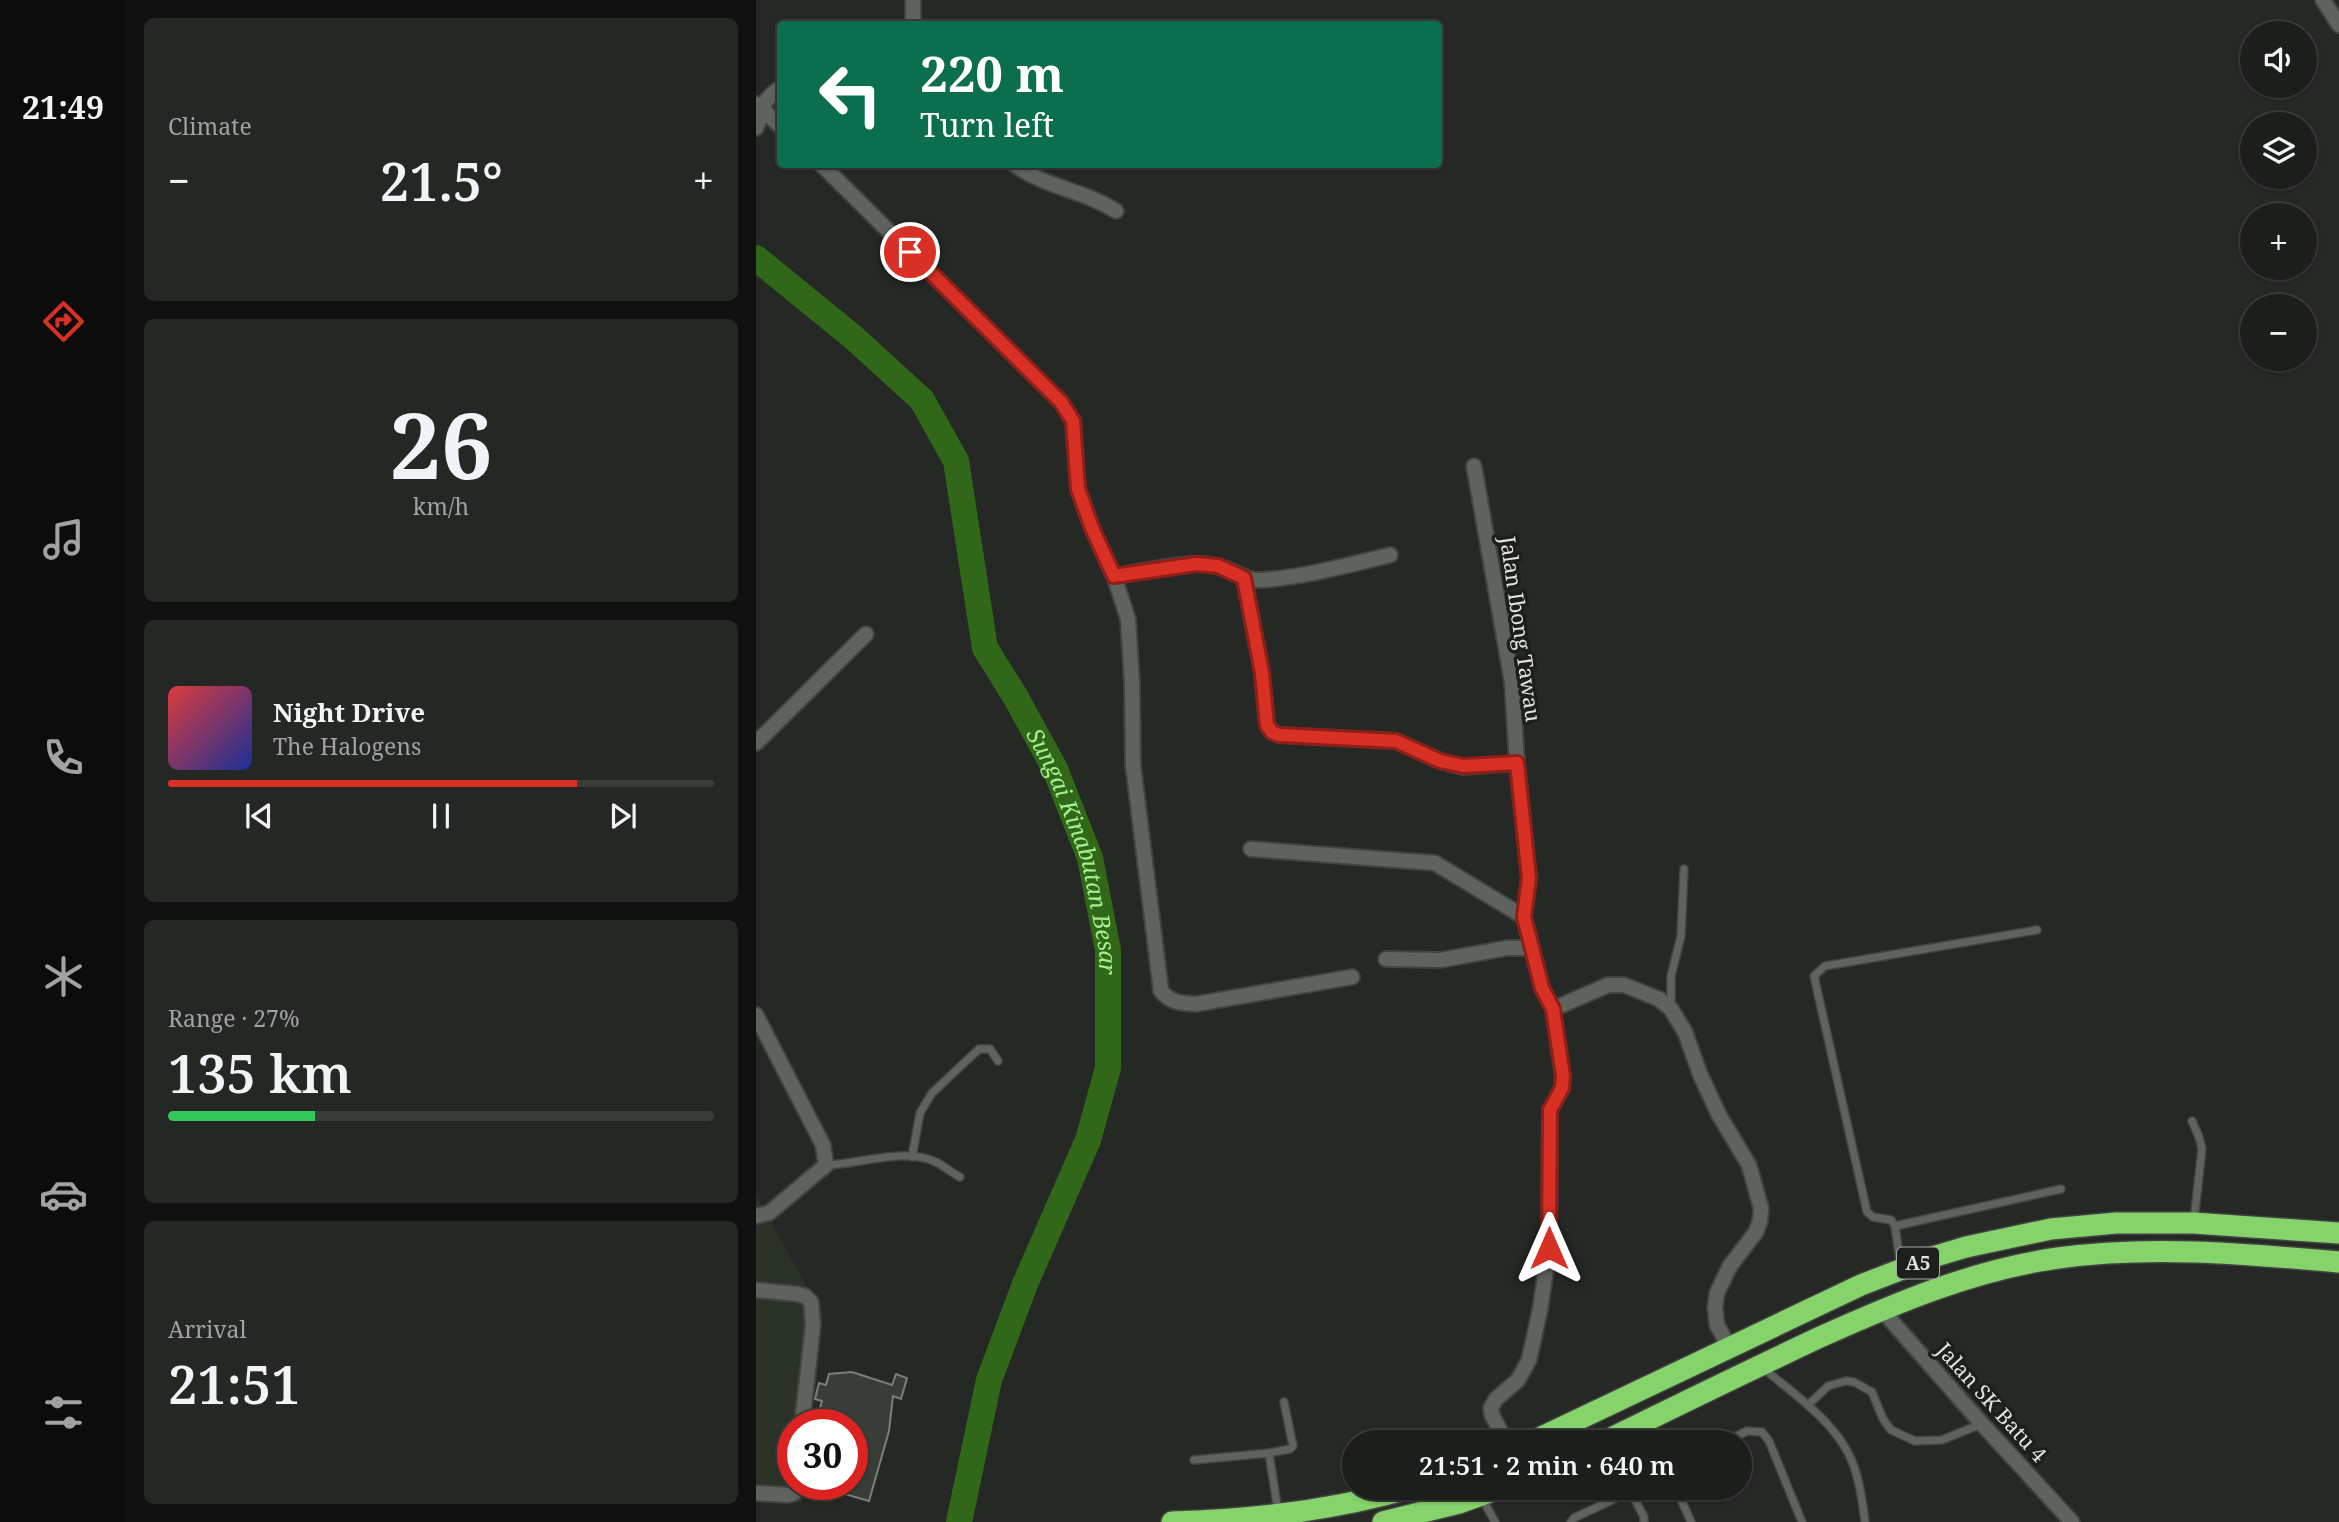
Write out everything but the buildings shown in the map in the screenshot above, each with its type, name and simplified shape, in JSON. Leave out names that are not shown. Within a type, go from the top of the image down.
[{"type":"highway","name":"A5","points":[[1556,1430],[1902,1268],[1966,1247],[2051,1229],[2116,1223],[2193,1223],[2339,1233]]},
{"type":"highway","points":[[2193,1223],[2193,1253]]},
{"type":"highway","name":"A5","points":[[1627,1430],[1881,1309],[1949,1283],[2058,1258],[2120,1253],[2193,1253],[2339,1262]]},
{"type":"highway","points":[[1172,1522],[1278,1515],[1361,1500]]},
{"type":"highway","points":[[1382,1522],[1411,1519],[1467,1500]]},
{"type":"street","points":[[913,0],[913,21]]},
{"type":"street","points":[[2323,0],[2339,25]]},
{"type":"street","points":[[759,105],[777,90]]},
{"type":"street","points":[[759,105],[777,122]]},
{"type":"street","points":[[756,128],[761,118],[759,105]]},
{"type":"street","points":[[825,168],[1061,402],[1073,421],[1078,489],[1114,576],[1128,619],[1133,765],[1161,991],[1168,999],[1196,1004],[1352,976]]},
{"type":"street","points":[[1020,168],[1040,181],[1102,202],[1116,211]]},
{"type":"street","name":"Jalan Ibong Tawau","points":[[1474,466],[1512,682],[1529,878],[1524,917],[1542,988],[1553,1009],[1563,1076],[1562,1088],[1550,1110],[1549,1248],[1540,1310],[1530,1360],[1518,1380],[1496,1399],[1491,1408],[1500,1430]]},
{"type":"street","points":[[1114,576],[1196,564],[1218,566],[1244,578],[1261,580],[1307,574],[1390,555]]},
{"type":"street","points":[[1244,578],[1262,673],[1267,725],[1272,732],[1279,735],[1396,741],[1440,761],[1463,766],[1517,763]]},
{"type":"street","points":[[756,743],[866,634]]},
{"type":"street","points":[[1251,849],[1434,863],[1524,917]]},
{"type":"street","points":[[1386,959],[1441,960],[1507,948],[1530,948]]},
{"type":"street","points":[[1553,1009],[1594,990],[1616,985],[1641,990],[1671,1009],[1685,1032],[1719,1115],[1749,1165],[1761,1208],[1756,1232],[1730,1266],[1717,1293],[1717,1325],[1729,1347]]},
{"type":"street","points":[[756,1015],[823,1145],[827,1164],[769,1213],[756,1216]]},
{"type":"street","points":[[756,1290],[806,1296],[811,1303],[813,1325],[804,1409]]},
{"type":"street","name":"Jalan SK Batu 4","points":[[1881,1309],[2072,1522]]},
{"type":"street","points":[[756,1493],[777,1494]]},
{"type":"lane","points":[[1671,1009],[1671,976],[1681,936],[1684,869]]},
{"type":"lane","points":[[1902,1268],[1895,1226],[1891,1220],[1872,1217],[1867,1212],[1814,976],[1825,966],[2037,930]]},
{"type":"lane","points":[[912,1157],[920,1113],[932,1093],[979,1049],[990,1049],[998,1061]]},
{"type":"lane","points":[[2192,1121],[2202,1149],[2193,1223]]},
{"type":"lane","points":[[827,1164],[883,1157],[912,1157],[935,1162],[960,1177]]},
{"type":"lane","points":[[1895,1226],[2061,1189]]},
{"type":"lane","points":[[1760,1365],[1808,1405],[1839,1436],[1856,1471],[1866,1522]]},
{"type":"lane","points":[[1808,1405],[1829,1386],[1846,1381],[1854,1382],[1872,1392],[1883,1419],[1891,1430],[1915,1441],[1942,1440],[1982,1424]]},
{"type":"lane","points":[[1194,1460],[1269,1453],[1290,1448],[1293,1446],[1284,1402]]},
{"type":"lane","points":[[1647,1420],[1651,1430]]},
{"type":"lane","points":[[1752,1432],[1762,1433],[1769,1441],[1801,1522]]},
{"type":"lane","points":[[1269,1453],[1278,1515]]},
{"type":"lane","points":[[1492,1500],[1494,1522]]},
{"type":"lane","points":[[1571,1522],[1609,1500]]},
{"type":"lane","points":[[1636,1500],[1644,1522]]},
{"type":"lane","points":[[1681,1500],[1691,1522]]},
{"type":"shaded area","points":[[756,1195],[823,1316],[812,1409],[777,1409],[777,1500],[802,1502],[756,1502]]},
{"type":"waterway","name":"Sungai Kinabutan Besar","points":[[756,258],[853,337],[922,400],[956,461],[985,648],[1055,769],[1090,858],[1108,950],[1108,1068],[1088,1140],[1025,1284],[989,1380],[959,1522]]},
{"type":"route","points":[[910,252],[1061,402],[1073,421],[1078,489],[1114,576],[1196,564],[1218,566],[1244,578],[1262,673],[1267,725],[1272,732],[1279,735],[1396,741],[1440,761],[1463,766],[1517,763],[1529,878],[1524,917],[1542,988],[1553,1009],[1563,1076],[1562,1088],[1550,1110],[1549,1248]]}]
